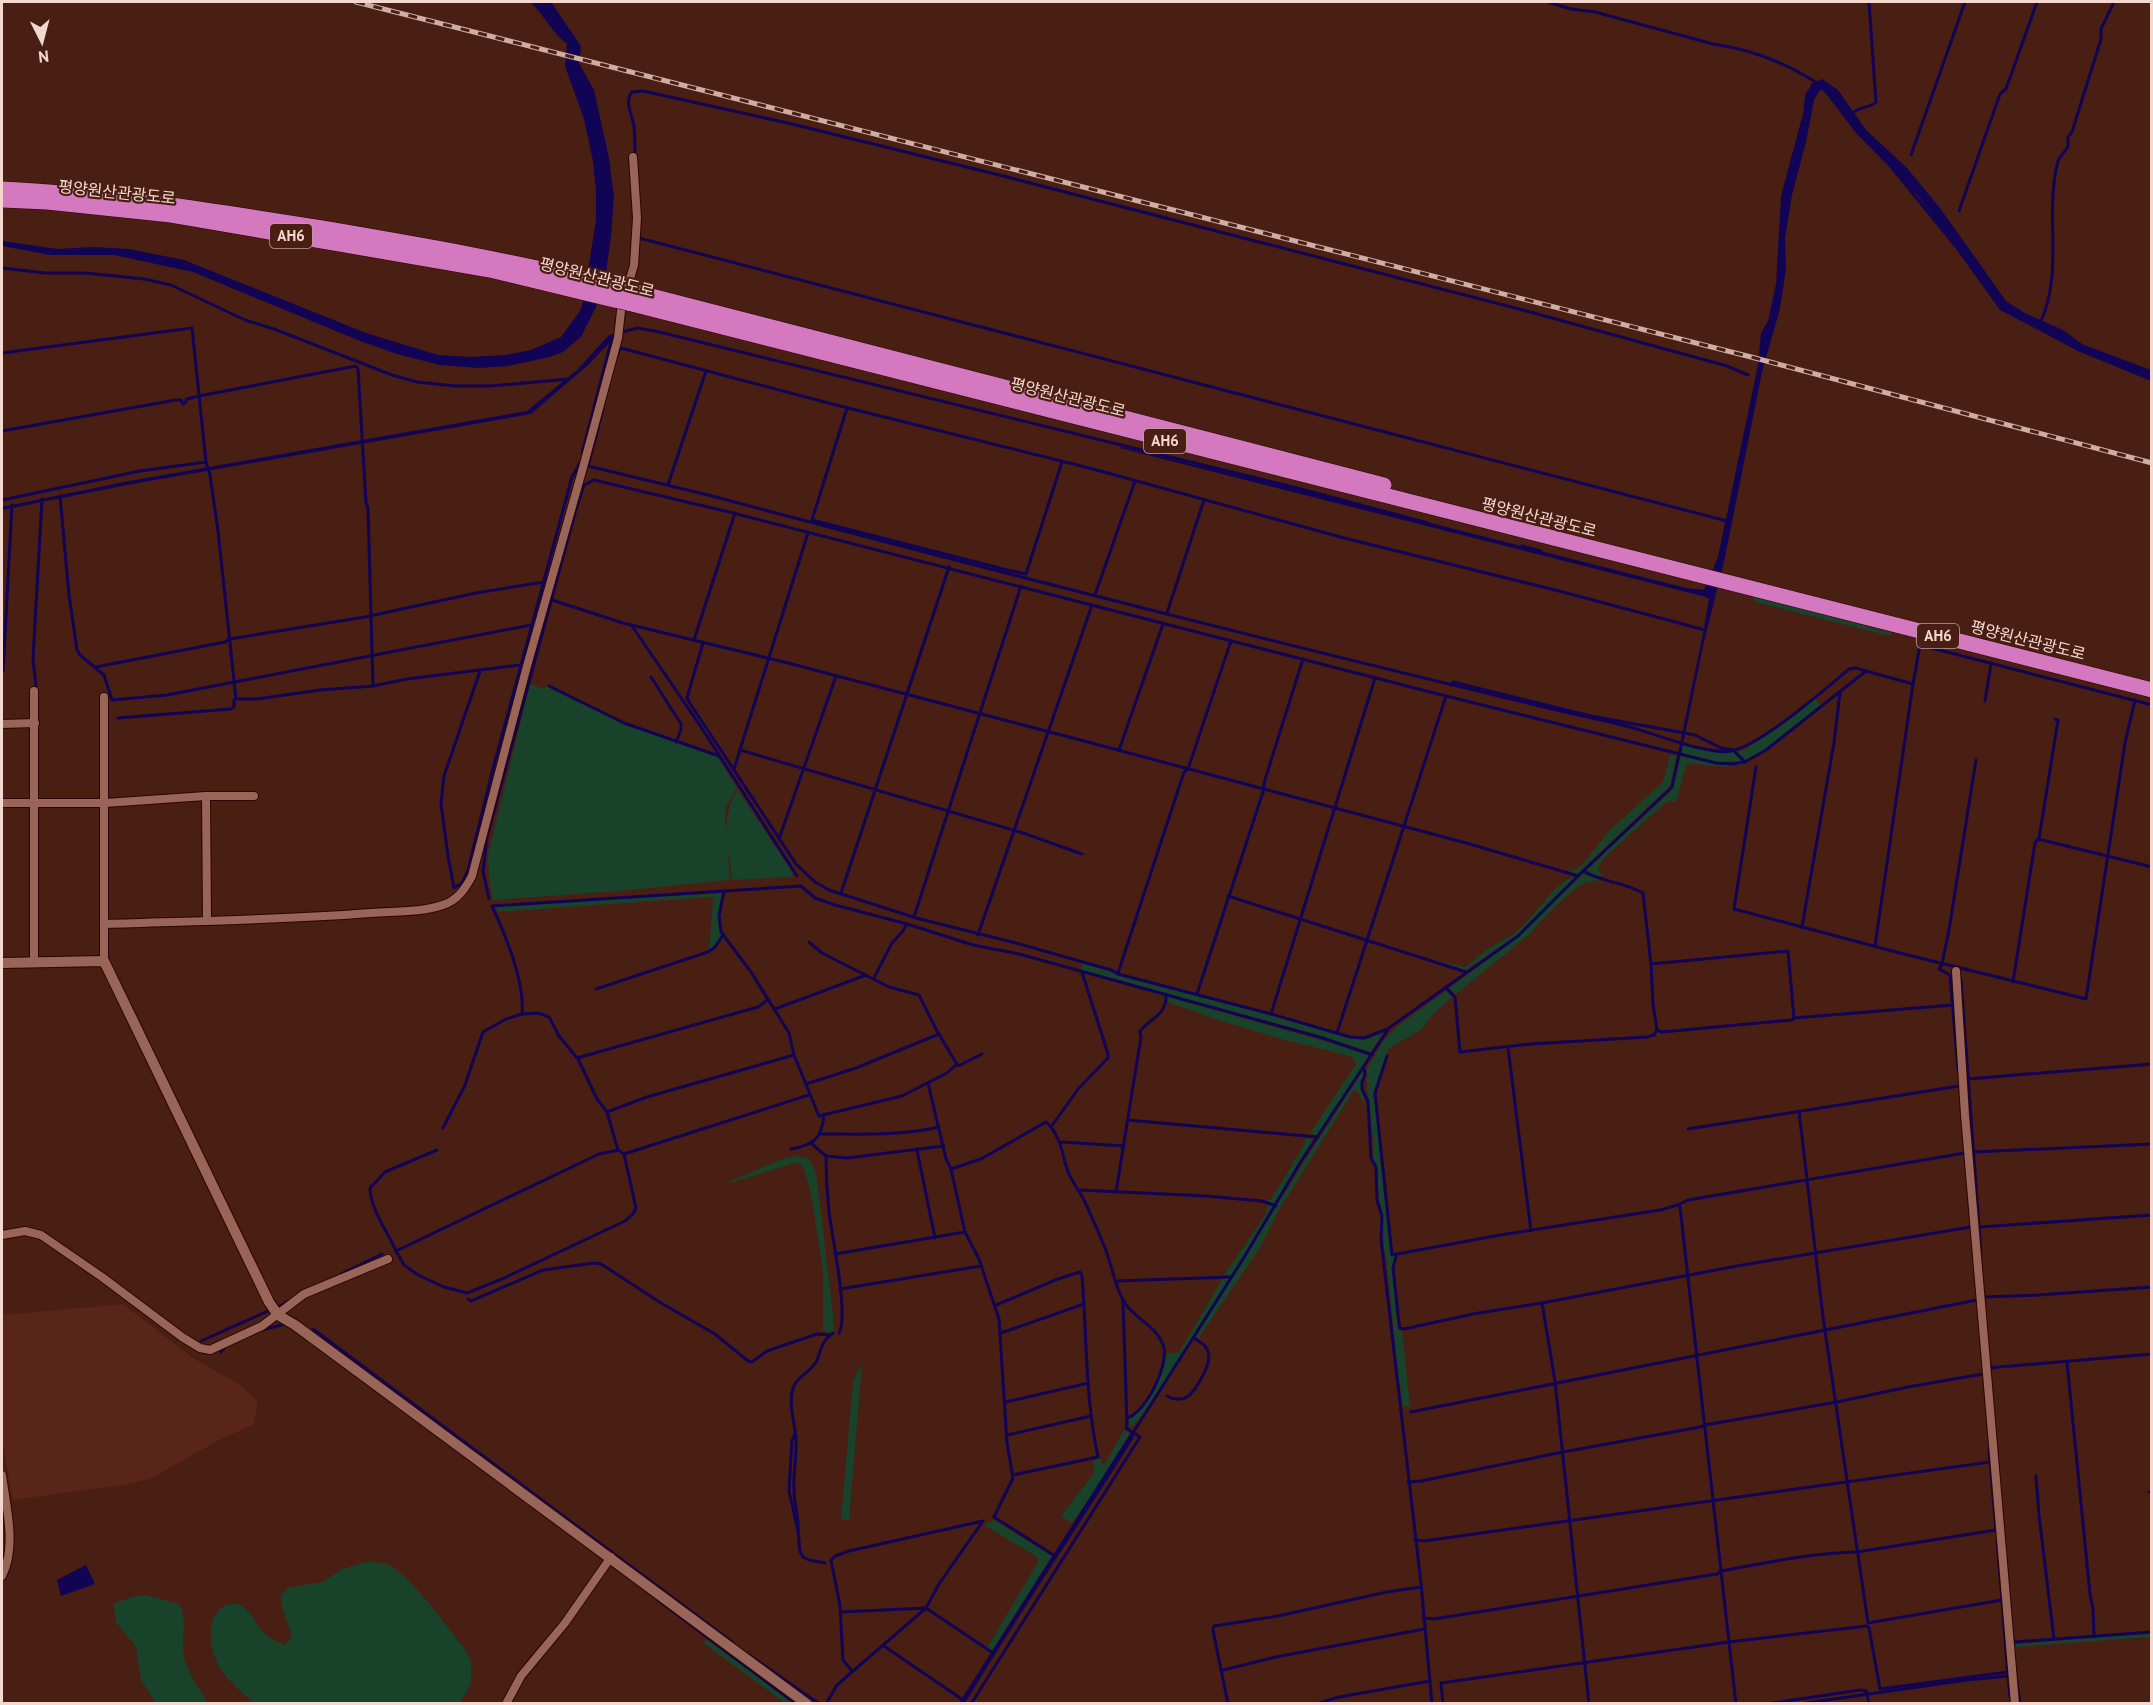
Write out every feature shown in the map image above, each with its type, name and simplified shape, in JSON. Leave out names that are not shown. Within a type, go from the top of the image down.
[{"type":"highway","points":[[2,189],[191,207],[372,237],[578,285]]},
{"type":"highway","name":"평양원산관광도로","points":[[2,200],[47,202],[171,215],[617,293],[1727,578],[2151,690]]},
{"type":"highway","points":[[1727,578],[2151,681]]},
{"type":"street","points":[[105,924],[341,915],[423,909],[449,903],[466,887],[472,876],[527,666],[585,464],[618,338],[621,310],[633,272],[637,228],[633,157]]},
{"type":"street","points":[[34,691],[34,962]]},
{"type":"street","points":[[104,697],[104,961],[269,1302],[278,1315],[295,1325],[611,1557],[807,1704]]},
{"type":"street","points":[[2,724],[35,723]]},
{"type":"street","points":[[206,796],[207,921]]},
{"type":"street","points":[[2,803],[105,803],[206,796],[254,796]]},
{"type":"street","points":[[2,963],[104,961]]},
{"type":"street","points":[[1956,971],[1965,1115],[2015,1704]]},
{"type":"street","points":[[2,1235],[24,1231],[40,1235],[102,1277],[182,1337],[200,1348],[210,1350],[262,1326],[304,1294],[388,1259]]},
{"type":"street","points":[[2,1475],[10,1542],[7,1566],[2,1576]]},
{"type":"street","points":[[506,1704],[522,1676],[565,1623],[611,1557]]},
{"type":"shaded area","points":[[530,2],[551,2],[581,46],[579,63],[594,90],[609,158],[614,197],[606,273],[596,307],[581,337],[563,352],[508,366],[479,368],[440,365],[397,354],[360,341],[193,272],[114,255],[50,255],[2,246],[2,241],[58,249],[92,247],[129,249],[184,260],[366,333],[438,355],[471,357],[505,355],[531,350],[561,337],[580,311],[583,302],[596,220],[596,191],[593,161],[584,119],[565,66],[567,44]]},
{"type":"shaded area","points":[[1822,79],[1838,90],[1866,130],[1906,167],[1940,208],[2006,301],[2025,313],[2063,330],[2082,344],[2151,370],[2151,381],[2080,352],[2000,310],[1918,196],[1856,133],[1824,91],[1820,90],[1814,100],[1792,195],[1785,238],[1786,269],[1780,309],[1762,372],[1724,562],[1704,642],[1681,754],[1678,753],[1709,599],[1706,597],[1120,448],[1305,491],[1686,588],[1704,590],[1718,557],[1758,365],[1761,333],[1768,321],[1776,284],[1781,196],[1811,84]]},
{"type":"shaded area","points":[[613,334],[611,341],[587,366],[531,414],[127,485],[2,510],[2,507],[129,481],[527,411],[577,370],[609,335]]},
{"type":"shaded area","points":[[123,1304],[193,1358],[239,1384],[258,1402],[253,1425],[221,1439],[152,1478],[130,1484],[13,1500],[2,1440],[2,1315]]},
{"type":"shaded area","points":[[1130,1434],[1134,1435],[1133,1439],[965,1703],[959,1703]]},
{"type":"shaded area","points":[[86,1565],[95,1584],[61,1596],[57,1580]]},
{"type":"green space","points":[[1752,596],[1892,633],[1889,636],[1755,602]]},
{"type":"green space","points":[[530,684],[544,689],[546,686],[624,724],[717,756],[737,788],[726,807],[725,818],[730,880],[493,900],[488,854]]},
{"type":"green space","points":[[1815,698],[1821,706],[1765,750],[1745,760],[1737,751],[1744,750]]},
{"type":"green space","points":[[1683,744],[1721,752],[1734,752],[1743,761],[1716,762],[1681,754]]},
{"type":"green space","points":[[1670,755],[1676,756],[1670,786],[1577,874],[1568,870],[1574,870],[1582,865],[1609,831],[1663,782]]},
{"type":"green space","points":[[1680,756],[1716,764],[1746,764],[1726,767],[1687,763],[1676,802],[1669,801],[1664,804],[1604,858],[1598,868],[1599,872],[1605,876],[1595,875],[1586,870],[1672,790]]},
{"type":"green space","points":[[738,790],[792,872],[791,877],[732,880],[726,838],[727,822],[730,805]]},
{"type":"green space","points":[[1583,874],[1601,880],[1575,889],[1531,933],[1456,994],[1449,988],[1518,937]]},
{"type":"green space","points":[[1573,876],[1573,879],[1517,935],[1466,970],[1435,960],[1465,967],[1491,946],[1516,932],[1556,888]]},
{"type":"green space","points":[[723,893],[718,914],[722,935],[715,946],[708,951],[713,897],[498,912],[494,906]]},
{"type":"green space","points":[[1083,963],[1117,975],[1350,1037],[1368,1039],[1384,1031],[1371,1052],[1081,970]]},
{"type":"green space","points":[[1446,991],[1452,997],[1433,1014],[1422,1029],[1388,1049],[1374,1094],[1390,1252],[1395,1257],[1392,1266],[1397,1324],[1398,1329],[1402,1331],[1410,1406],[1403,1407],[1384,1248],[1383,1215],[1373,1158],[1367,1069],[1384,1040],[1399,1025]]},
{"type":"green space","points":[[1168,997],[1370,1054],[1317,1136],[1310,1133],[1356,1064],[1353,1057],[1215,1019],[1168,1002]]},
{"type":"green space","points":[[1364,1069],[1361,1081],[1365,1107],[1359,1093],[1354,1090],[1278,1212],[1259,1249],[1200,1339],[1196,1336]]},
{"type":"green space","points":[[1306,1138],[1313,1139],[1276,1204],[1265,1201],[1270,1200],[1289,1171]]},
{"type":"green space","points":[[795,1156],[809,1159],[815,1170],[833,1315],[834,1331],[831,1333],[823,1331],[823,1270],[811,1194],[801,1164],[794,1163],[730,1183],[730,1181],[780,1160]]},
{"type":"green space","points":[[1268,1204],[1275,1206],[1231,1276],[1224,1275],[1266,1214]]},
{"type":"green space","points":[[1223,1278],[1230,1278],[1152,1401],[1130,1428],[1128,1419],[1149,1400],[1166,1355],[1179,1352]]},
{"type":"green space","points":[[862,1364],[849,1520],[841,1519],[853,1382]]},
{"type":"green space","points":[[1124,1430],[1130,1434],[1072,1523],[1061,1516],[1094,1473],[1093,1461],[1100,1458],[1102,1465],[1105,1464]]},
{"type":"green space","points":[[994,1520],[1052,1556],[992,1651],[987,1648],[1039,1560],[984,1525]]},
{"type":"green space","points":[[366,1562],[384,1563],[397,1570],[429,1603],[465,1649],[472,1670],[470,1684],[459,1703],[254,1703],[229,1680],[217,1663],[211,1643],[212,1622],[220,1609],[230,1604],[245,1608],[264,1633],[284,1645],[292,1637],[282,1606],[281,1595],[290,1587],[323,1582],[342,1569]]},
{"type":"green space","points":[[146,1595],[179,1604],[184,1622],[183,1649],[186,1663],[208,1703],[156,1703],[141,1680],[136,1647],[116,1622],[113,1604],[135,1596]]},
{"type":"green space","points":[[2151,1633],[2151,1637],[2016,1647],[2016,1644]]},
{"type":"green space","points":[[706,1639],[793,1703],[785,1703],[703,1643]]},
{"type":"waterway","points":[[1548,2],[1754,53],[1793,69],[1817,83]]},
{"type":"waterway","points":[[1850,115],[1876,102],[1869,2]]},
{"type":"waterway","points":[[1911,155],[1965,2]]},
{"type":"waterway","points":[[1959,211],[2000,94],[2006,89],[2037,2]]},
{"type":"waterway","points":[[2041,321],[2048,301],[2051,282],[2054,181],[2058,161],[2068,146],[2068,137],[2072,132],[2101,39],[2101,29],[2114,2]]},
{"type":"waterway","points":[[1805,107],[1807,94],[1811,89]]},
{"type":"waterway","points":[[635,157],[634,126],[629,100],[632,92],[643,91],[792,124],[1003,176],[1519,309],[1727,366],[1748,375]]},
{"type":"waterway","points":[[1892,168],[1958,249]]},
{"type":"waterway","points":[[639,238],[1727,521]]},
{"type":"waterway","points":[[2,268],[45,273],[86,273],[144,279],[171,285],[245,320],[392,375],[417,382],[455,386],[490,386],[569,379]]},
{"type":"waterway","points":[[2,353],[192,328],[206,462],[218,531],[236,699]]},
{"type":"waterway","points":[[622,332],[637,328],[655,331],[1301,489],[1428,523]]},
{"type":"waterway","points":[[582,454],[612,338]]},
{"type":"waterway","points":[[618,353],[621,348],[832,404],[1093,469],[1344,538],[1705,630]]},
{"type":"waterway","points":[[2,431],[176,400],[181,400],[183,404],[187,399],[199,396],[356,366],[368,508],[373,686]]},
{"type":"waterway","points":[[668,485],[706,371]]},
{"type":"waterway","points":[[847,408],[812,520],[1007,570],[1026,574],[1062,462]]},
{"type":"waterway","points":[[603,409],[588,466],[1230,630],[1626,726],[1709,750],[1721,752],[1743,747],[1792,716],[1849,669],[1856,668],[1866,671]]},
{"type":"waterway","points":[[2,500],[140,471],[206,462]]},
{"type":"waterway","points":[[480,671],[444,776],[441,803],[454,888],[462,883],[468,870],[572,477],[580,463]]},
{"type":"waterway","points":[[489,899],[483,871],[487,837],[575,513],[584,485],[594,480],[729,512],[1716,763],[1745,762],[1766,750],[1866,671],[1913,684],[1920,645],[2152,705]]},
{"type":"waterway","points":[[1095,595],[1135,481]]},
{"type":"waterway","points":[[60,496],[69,595],[77,650],[104,675],[112,700],[167,695],[531,625]]},
{"type":"waterway","points":[[36,686],[33,659],[42,499]]},
{"type":"waterway","points":[[1167,613],[1204,500]]},
{"type":"waterway","points":[[3,671],[12,505]]},
{"type":"waterway","points":[[694,640],[735,513]]},
{"type":"waterway","points":[[734,769],[808,533]]},
{"type":"waterway","points":[[1522,546],[1541,551]]},
{"type":"waterway","points":[[841,893],[949,567]]},
{"type":"waterway","points":[[96,667],[225,642],[230,639],[365,617],[476,593],[544,582]]},
{"type":"waterway","points":[[914,917],[1021,586]]},
{"type":"waterway","points":[[552,600],[623,623],[784,662],[1084,741],[1470,844],[1578,876]]},
{"type":"waterway","points":[[978,935],[1092,605]]},
{"type":"waterway","points":[[1119,750],[1163,624]]},
{"type":"waterway","points":[[632,626],[699,724],[797,876]]},
{"type":"waterway","points":[[1118,973],[1184,772],[1188,769],[1231,641]]},
{"type":"waterway","points":[[703,643],[687,698],[689,702],[796,864],[815,882],[829,890],[916,918],[1016,943],[1118,974],[1350,1037],[1364,1038],[1388,1029]]},
{"type":"waterway","points":[[1197,994],[1263,792],[1303,659]]},
{"type":"waterway","points":[[1985,701],[1991,664]]},
{"type":"waterway","points":[[118,718],[231,709],[236,699],[257,699],[320,690],[373,686],[407,679],[521,665]]},
{"type":"waterway","points":[[779,839],[836,676]]},
{"type":"waterway","points":[[651,677],[681,724],[676,742]]},
{"type":"waterway","points":[[1271,1014],[1375,678]]},
{"type":"waterway","points":[[1451,685],[1453,682],[1591,716],[1695,735],[1721,748],[1733,750],[1745,762]]},
{"type":"waterway","points":[[1875,946],[1913,684]]},
{"type":"waterway","points":[[549,686],[624,723],[719,756]]},
{"type":"waterway","points":[[1802,927],[1834,743],[1840,692]]},
{"type":"waterway","points":[[1337,1033],[1446,696]]},
{"type":"waterway","points":[[1756,767],[1734,909],[2086,999],[2125,743],[2135,700]]},
{"type":"waterway","points":[[2039,839],[2058,720],[2055,719]]},
{"type":"waterway","points":[[740,750],[1023,833],[1082,854]]},
{"type":"waterway","points":[[1131,1436],[1243,1259],[1300,1163],[1389,1028],[1518,936],[1672,787],[1680,751]]},
{"type":"waterway","points":[[1958,1069],[1950,975],[1939,969],[1949,930],[1976,760]]},
{"type":"waterway","points":[[2013,982],[2035,843],[2038,839],[2152,867]]},
{"type":"waterway","points":[[1583,871],[1643,893],[1657,1030],[1662,1032],[1794,1018]]},
{"type":"waterway","points":[[522,1014],[517,974],[508,944],[492,906],[801,886],[815,898],[835,905],[973,945],[1019,954],[1323,1038],[1372,1055]]},
{"type":"waterway","points":[[724,891],[719,916],[721,932],[751,972],[789,1033],[794,1055],[819,1116],[902,1096],[947,1073],[957,1064]]},
{"type":"waterway","points":[[1228,896],[1466,972]]},
{"type":"waterway","points":[[874,978],[892,943],[907,924]]},
{"type":"waterway","points":[[596,989],[708,952],[715,947],[723,935]]},
{"type":"waterway","points":[[809,942],[822,953],[889,987],[919,995],[958,1066],[982,1054]]},
{"type":"waterway","points":[[1651,964],[1788,951],[1794,1018],[1953,1005]]},
{"type":"waterway","points":[[1082,972],[1108,1058],[1079,1088],[1051,1127],[1060,1144],[1069,1174],[1085,1202],[1100,1237],[1123,1300],[1127,1307],[1157,1334],[1164,1348],[1163,1366],[1154,1388],[1141,1407],[1127,1418]]},
{"type":"waterway","points":[[775,1009],[866,975]]},
{"type":"waterway","points":[[1961,980],[1981,1254]]},
{"type":"waterway","points":[[1445,987],[1455,997],[1460,1052],[1531,1044],[1647,1037],[1654,1035],[1657,1030]]},
{"type":"waterway","points":[[1116,1192],[1141,1037],[1140,1031],[1161,1012],[1166,996]]},
{"type":"waterway","points":[[577,1058],[758,1007],[769,999]]},
{"type":"waterway","points":[[443,1128],[465,1085],[483,1032],[506,1019],[522,1014],[538,1013],[549,1017],[559,1036],[578,1059],[597,1099],[607,1112],[618,1150],[624,1154],[636,1208],[625,1221],[467,1293],[444,1287],[418,1275],[404,1265],[396,1251],[599,1154],[618,1150]]},
{"type":"waterway","points":[[806,1084],[856,1068],[939,1034]]},
{"type":"waterway","points":[[1508,1047],[1531,1231]]},
{"type":"waterway","points":[[607,1112],[647,1097],[794,1055]]},
{"type":"waterway","points":[[1387,1056],[1375,1093],[1392,1255],[1500,1235],[1660,1210],[1678,1205],[1680,1207],[1736,1704]]},
{"type":"waterway","points":[[1968,1079],[2152,1064]]},
{"type":"waterway","points":[[1364,1068],[1362,1089],[1368,1101],[1371,1158],[1376,1167],[1377,1200],[1382,1216],[1381,1239],[1421,1583],[1432,1704]]},
{"type":"waterway","points":[[928,1083],[946,1159],[951,1169],[981,1159],[1046,1122],[1051,1127]]},
{"type":"waterway","points":[[1688,1129],[1959,1086]]},
{"type":"waterway","points":[[624,1154],[809,1095]]},
{"type":"waterway","points":[[1799,1111],[1823,1317],[1868,1623],[2002,1600]]},
{"type":"waterway","points":[[791,1149],[811,1143],[819,1135],[824,1114]]},
{"type":"waterway","points":[[1128,1120],[1318,1137]]},
{"type":"waterway","points":[[819,1134],[894,1133],[939,1127]]},
{"type":"waterway","points":[[1061,1142],[1124,1146]]},
{"type":"waterway","points":[[812,1144],[826,1156],[847,1158],[944,1146]]},
{"type":"waterway","points":[[1974,1152],[2152,1144]]},
{"type":"waterway","points":[[396,1251],[376,1213],[370,1188],[385,1172],[437,1150]]},
{"type":"waterway","points":[[917,1150],[935,1238]]},
{"type":"waterway","points":[[1678,1205],[1688,1200],[1965,1153]]},
{"type":"waterway","points":[[826,1156],[829,1212],[841,1294],[842,1324],[839,1333]]},
{"type":"waterway","points":[[951,1169],[965,1232],[979,1259],[999,1319],[1007,1443],[1013,1478],[994,1517],[1055,1556]]},
{"type":"waterway","points":[[1079,1190],[1206,1196],[1262,1201],[1276,1206]]},
{"type":"waterway","points":[[1980,1227],[2152,1215]]},
{"type":"waterway","points":[[1396,1256],[1393,1268],[1399,1323],[1400,1328],[1404,1329],[1473,1314],[1737,1266],[1971,1227]]},
{"type":"waterway","points":[[835,1254],[965,1232]]},
{"type":"waterway","points":[[341,1274],[382,1254]]},
{"type":"waterway","points":[[468,1299],[471,1301],[543,1270],[594,1263],[601,1264],[661,1303],[715,1334],[748,1361],[752,1362],[767,1351],[817,1334],[830,1335]]},
{"type":"waterway","points":[[840,1289],[981,1266]]},
{"type":"waterway","points":[[996,1305],[1058,1279],[1080,1272],[1082,1276],[1089,1389],[1098,1457],[1013,1475]]},
{"type":"waterway","points":[[1116,1281],[1231,1277]]},
{"type":"waterway","points":[[1984,1297],[2152,1287]]},
{"type":"waterway","points":[[280,1306],[292,1299]]},
{"type":"waterway","points":[[1411,1412],[1977,1300]]},
{"type":"waterway","points":[[971,1704],[1140,1437],[1126,1428],[1123,1302]]},
{"type":"waterway","points":[[1542,1303],[1555,1381],[1589,1704]]},
{"type":"waterway","points":[[1001,1333],[1084,1304]]},
{"type":"waterway","points":[[201,1341],[268,1311]]},
{"type":"waterway","points":[[262,1330],[285,1324]]},
{"type":"waterway","points":[[313,1329],[732,1642]]},
{"type":"waterway","points":[[798,1531],[794,1495],[796,1439],[791,1407],[793,1388],[815,1364],[824,1342],[833,1333]]},
{"type":"waterway","points":[[1167,1396],[1174,1399],[1189,1396],[1206,1369],[1209,1354],[1204,1345],[1194,1338]]},
{"type":"waterway","points":[[221,1352],[226,1346]]},
{"type":"waterway","points":[[1989,1362],[1992,1368],[2152,1354]]},
{"type":"waterway","points":[[2067,1362],[2094,1637]]},
{"type":"waterway","points":[[1408,1482],[1983,1374]]},
{"type":"waterway","points":[[1006,1402],[1088,1383]]},
{"type":"waterway","points":[[1007,1435],[1091,1416]]},
{"type":"waterway","points":[[795,1434],[792,1441],[789,1491],[800,1551],[803,1557],[809,1560],[825,1563]]},
{"type":"waterway","points":[[1989,1450],[1996,1530]]},
{"type":"waterway","points":[[1415,1540],[1424,1541],[1990,1462]]},
{"type":"waterway","points":[[2036,1476],[2054,1639]]},
{"type":"waterway","points":[[826,1704],[837,1685],[926,1608],[939,1584],[983,1521],[849,1551],[831,1560],[840,1605],[843,1660],[852,1671]]},
{"type":"waterway","points":[[1423,1618],[1434,1619],[1717,1574],[1721,1571],[1789,1559],[1857,1552],[1996,1530]]},
{"type":"waterway","points":[[1997,1539],[2008,1676],[2011,1676]]},
{"type":"waterway","points":[[1228,1704],[1214,1626],[1278,1616],[1387,1592],[1421,1587]]},
{"type":"waterway","points":[[658,1600],[796,1704]]},
{"type":"waterway","points":[[841,1612],[926,1608],[993,1653]]},
{"type":"waterway","points":[[1443,1704],[1441,1683],[1729,1642],[1867,1626],[1880,1689],[2008,1672]]},
{"type":"waterway","points":[[1223,1670],[1276,1657],[1424,1629]]},
{"type":"waterway","points":[[2013,1638],[2015,1642],[2152,1632]]},
{"type":"waterway","points":[[884,1646],[963,1700]]},
{"type":"waterway","points":[[749,1655],[818,1703]]},
{"type":"waterway","points":[[1799,1704],[2008,1676],[2010,1696]]},
{"type":"waterway","points":[[1316,1704],[1339,1697],[1430,1681]]},
{"type":"waterway","points":[[2017,1684],[2020,1704]]},
{"type":"waterway","points":[[1766,1704],[1860,1690],[1866,1691],[1869,1704]]},
{"type":"railway","points":[[356,2],[1755,358],[2152,463]]}]
